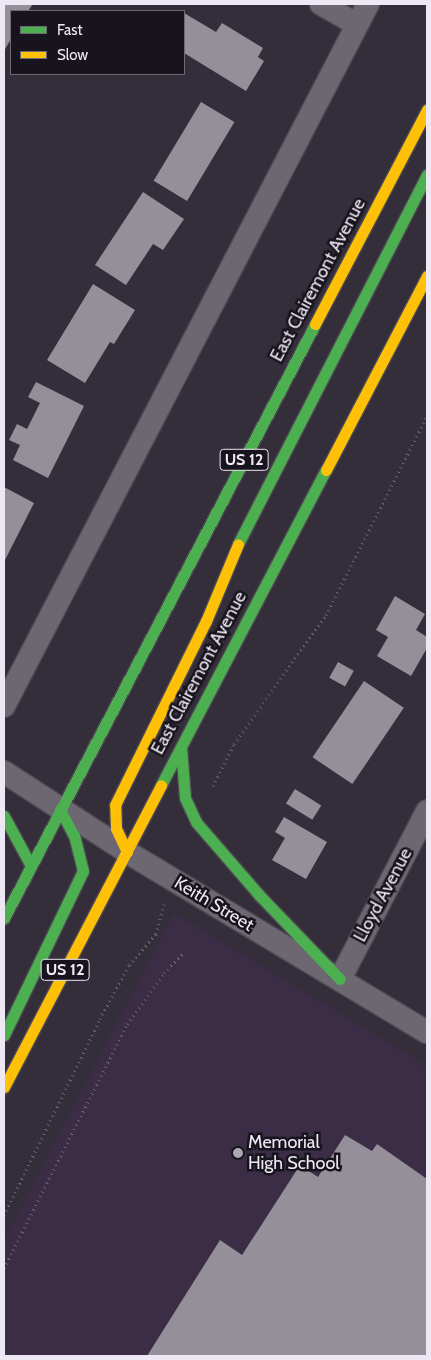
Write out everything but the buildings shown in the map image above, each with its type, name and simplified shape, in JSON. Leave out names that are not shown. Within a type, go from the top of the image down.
[{"type":"main road","name":"East Clairemont Avenue","points":[[4,918],[427,110]]},
{"type":"main road","points":[[127,852],[116,828],[115,805],[129,772],[206,621],[245,526],[427,175]]},
{"type":"main road","name":"East Clairemont Avenue","points":[[4,1087],[427,276]]},
{"type":"main road","points":[[181,746],[185,798],[196,822],[260,896],[340,979]]},
{"type":"main road","points":[[4,1034],[83,871],[74,836],[60,810]]},
{"type":"main road","points":[[4,816],[31,866]]},
{"type":"street","points":[[321,4],[356,24]]},
{"type":"street","points":[[4,706],[368,4]]},
{"type":"street","name":"Keith Street","points":[[4,772],[127,852],[427,1032]]},
{"type":"street","name":"Lloyd Avenue","points":[[340,979],[427,811]]},
{"type":"path","points":[[4,1268],[127,1024],[164,972],[183,953]]},
{"type":"shaded area","name":"Memorial High School","points":[[172,916],[180,916],[427,1066],[427,1356],[4,1356],[4,1240]]},
{"type":"traffic: fast","points":[[238,544],[427,175]]},
{"type":"traffic: fast","points":[[4,918],[315,324]]},
{"type":"traffic: fast","points":[[161,785],[326,470]]},
{"type":"traffic: fast","points":[[181,747],[185,798],[196,822],[260,896],[340,979]]},
{"type":"traffic: fast","points":[[4,1035],[83,871],[74,836],[60,810]]},
{"type":"traffic: fast","points":[[4,816],[31,866]]},
{"type":"traffic: slow","points":[[315,324],[427,110]]},
{"type":"traffic: slow","points":[[326,470],[427,276]]},
{"type":"traffic: slow","points":[[127,852],[116,828],[115,805],[206,621],[238,544]]},
{"type":"traffic: slow","points":[[4,1087],[161,785]]},
{"type":"place","name":"Memorial High School","points":[[238,1153]]}]
